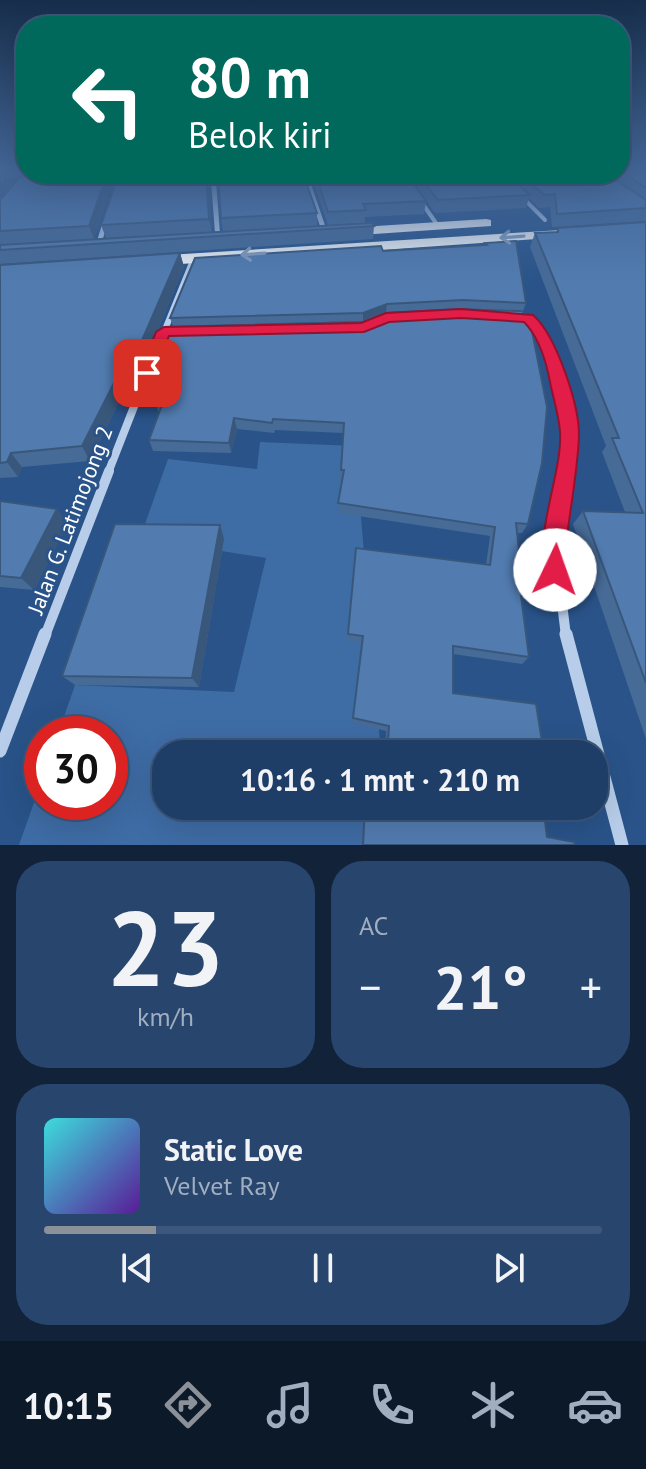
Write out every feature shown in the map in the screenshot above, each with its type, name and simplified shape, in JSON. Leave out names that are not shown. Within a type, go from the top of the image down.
[{"type":"highway","points":[[134,262],[375,238],[438,226],[552,219]]},
{"type":"highway","points":[[318,234],[375,238],[583,232]]},
{"type":"street","points":[[216,207],[218,240]]},
{"type":"street","points":[[312,207],[318,234]]},
{"type":"street","points":[[98,246],[110,208]]},
{"type":"street","points":[[159,343],[194,258]]},
{"type":"street","points":[[523,317],[544,338],[565,405],[570,433],[555,544],[555,570],[573,661],[622,845]]},
{"type":"street","points":[[164,332],[177,332]]},
{"type":"street","name":"Jalan G. Latimojong 2","points":[[0,751],[150,367]]},
{"type":"lane","points":[[426,207],[438,226]]},
{"type":"lane","points":[[537,207],[552,219]]},
{"type":"shaded area","points":[[260,442],[355,446],[380,740],[152,740],[152,820],[387,820],[389,845],[19,845],[28,820],[128,820],[128,716],[64,716],[75,685],[234,692],[266,558],[140,538],[168,459],[257,469]]},
{"type":"building","points":[[0,207],[95,207],[89,226],[0,231]]},
{"type":"building","points":[[107,207],[208,207],[209,219],[101,225]]},
{"type":"building","points":[[220,207],[315,207],[317,213],[221,218]]},
{"type":"building","points":[[326,207],[365,207],[366,210],[328,212]]},
{"type":"building","points":[[556,207],[646,207],[646,208],[557,214]]},
{"type":"building","points":[[646,222],[646,683],[583,511],[643,513],[612,438],[619,438],[535,233],[558,232],[558,228]]},
{"type":"building","points":[[372,223],[374,226],[0,250],[0,245]]},
{"type":"building","points":[[516,241],[526,303],[463,300],[387,304],[363,313],[170,318],[195,258],[381,246],[383,251]]},
{"type":"building","points":[[180,253],[126,377],[117,377],[82,446],[11,453],[7,462],[0,463],[0,265]]},
{"type":"building","points":[[521,311],[529,316],[547,407],[542,463],[528,524],[516,523],[529,657],[453,646],[453,693],[536,704],[542,740],[388,740],[389,726],[353,718],[363,636],[348,634],[356,548],[490,565],[495,527],[338,503],[344,470],[341,470],[344,423],[273,419],[272,423],[234,418],[229,443],[149,440],[162,405],[156,405],[166,382],[143,381],[165,327],[365,322],[389,313]]},
{"type":"building","points":[[0,501],[57,509],[21,578],[0,576]]},
{"type":"building","points":[[115,524],[220,525],[192,678],[62,676]]},
{"type":"building","points":[[364,820],[545,820],[547,837],[574,842],[575,845],[363,845]]},
{"type":"route","points":[[147,373],[164,332],[364,327],[382,318],[461,314],[528,318],[544,338],[553,359],[570,433],[555,544],[555,570]]}]
